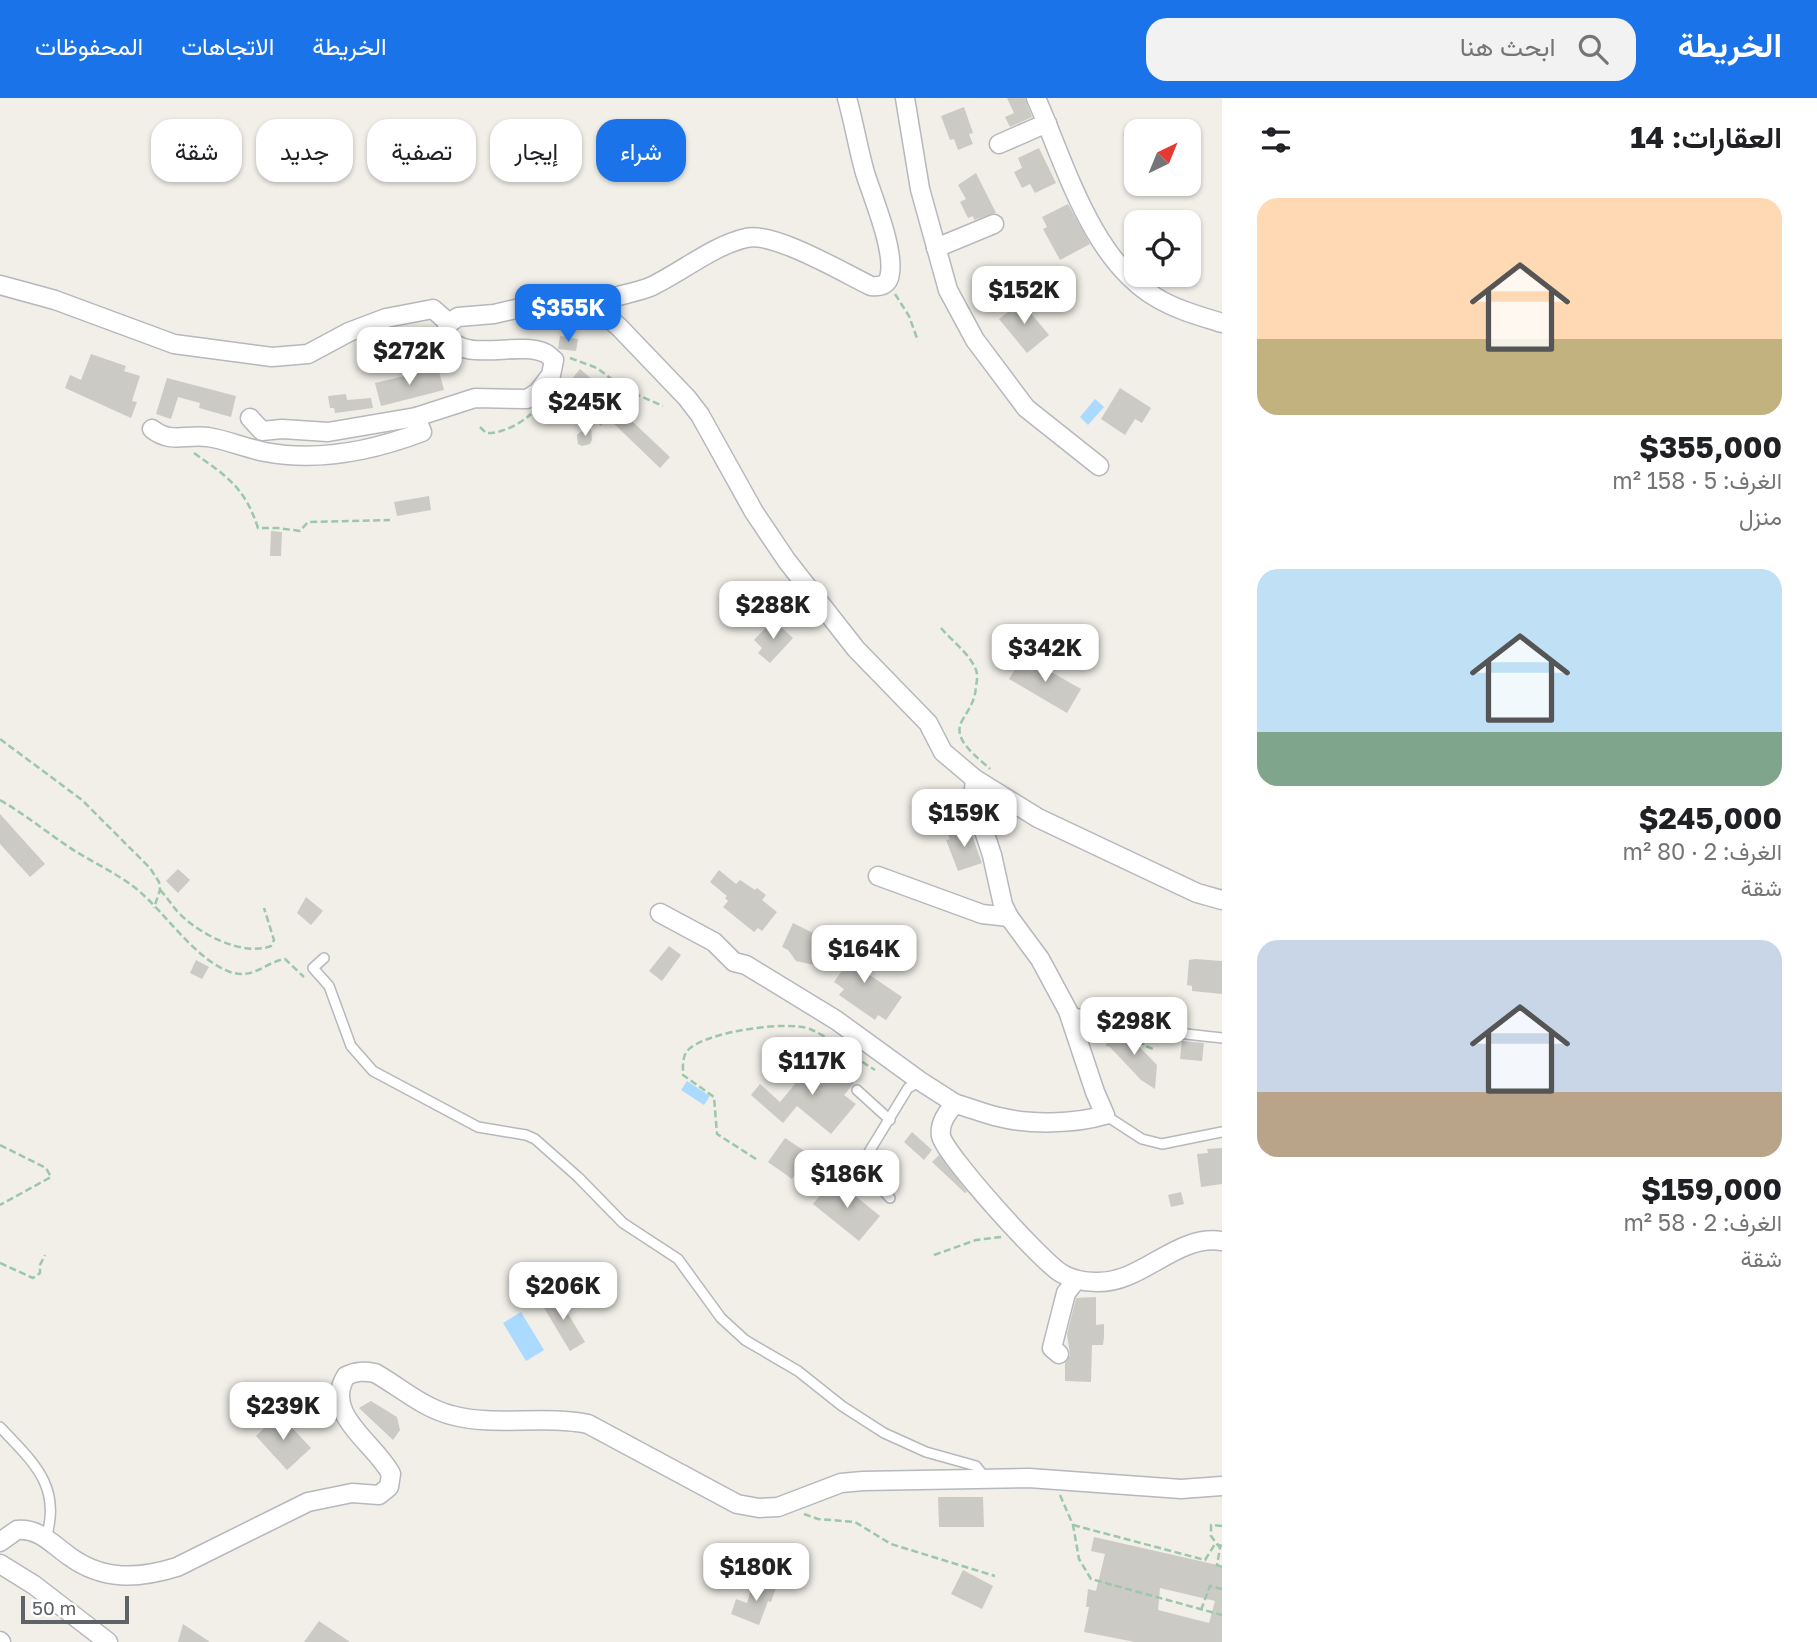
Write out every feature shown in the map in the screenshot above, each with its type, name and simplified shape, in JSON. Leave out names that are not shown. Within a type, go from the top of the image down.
[{"type":"street","points":[[594,306],[602,299],[619,297],[649,287],[727,244],[755,236],[768,238],[794,249],[871,286],[880,287],[887,282],[891,274],[886,242],[864,170],[847,98]]},
{"type":"street","points":[[905,98],[919,190],[948,290],[975,340],[1026,408],[1099,467]]},
{"type":"street","points":[[1036,98],[1105,250],[1122,270],[1155,297],[1179,309],[1222,323]]},
{"type":"street","points":[[999,144],[1047,123]]},
{"type":"street","points":[[936,248],[994,224]]},
{"type":"street","points":[[0,285],[37,294],[174,344],[272,357],[308,354],[349,331],[386,318],[433,309],[449,323]]},
{"type":"street","points":[[250,418],[262,431],[282,429],[328,432],[416,417],[475,398],[527,399],[539,392],[551,375],[554,360],[544,352],[473,351],[449,342],[445,334],[449,323],[458,317],[494,314],[529,306],[567,303],[594,306],[687,398],[700,415],[754,512],[819,603],[856,649],[928,723],[943,752],[975,779],[1038,818],[1197,893],[1222,900]]},
{"type":"street","points":[[152,429],[160,436],[170,439],[205,437],[270,453],[325,456],[390,444],[422,432],[416,417]]},
{"type":"street","points":[[660,912],[713,942],[734,962],[746,965],[836,1020],[956,1104],[1000,1118],[1067,1122],[1105,1115],[1068,1011],[1040,959],[1003,905],[992,855],[973,798],[975,779]]},
{"type":"street","points":[[878,876],[982,914],[1009,917]]},
{"type":"street","points":[[956,1104],[944,1118],[940,1134],[945,1147],[1022,1236],[1059,1272],[1076,1280],[1099,1282],[1121,1279],[1188,1245],[1209,1240],[1222,1241]]},
{"type":"street","points":[[1059,1354],[1052,1348],[1066,1293],[1076,1280]]},
{"type":"street","points":[[0,1542],[17,1530],[35,1532],[96,1572],[111,1576],[133,1576],[177,1567],[308,1502],[345,1494],[379,1495],[389,1487],[391,1474],[345,1414],[338,1394],[346,1376],[365,1371],[375,1373],[425,1404],[455,1417],[568,1420],[588,1424],[737,1504],[759,1507],[784,1505],[841,1483],[897,1479],[1054,1479],[1099,1485],[1181,1489],[1222,1486]]},
{"type":"street","points":[[0,1564],[34,1585],[108,1642]]},
{"type":"lane","points":[[324,958],[313,968],[322,977],[334,998],[351,1046],[373,1071],[478,1127],[535,1139],[578,1177],[623,1223],[678,1259],[721,1318],[745,1340],[798,1371],[842,1406],[884,1433],[926,1452],[976,1466],[987,1480]]},
{"type":"lane","points":[[1068,1011],[1093,1019],[1148,1029],[1222,1038]]},
{"type":"lane","points":[[890,1198],[864,1170],[869,1152],[908,1088],[920,1081]]},
{"type":"lane","points":[[857,1090],[890,1120]]},
{"type":"lane","points":[[1105,1115],[1142,1139],[1162,1144],[1222,1132]]},
{"type":"lane","points":[[0,1427],[37,1467],[47,1485],[51,1517],[46,1538]]},
{"type":"path","points":[[887,282],[909,316],[918,341]]},
{"type":"path","points":[[554,360],[566,356],[597,368],[626,390],[663,406]]},
{"type":"path","points":[[625,405],[626,390]]},
{"type":"path","points":[[480,427],[486,433],[495,433],[524,420],[533,413],[539,392],[551,395],[564,414],[575,418]]},
{"type":"path","points":[[170,439],[196,454],[237,487],[250,504],[258,528],[278,527],[300,531],[308,522],[390,520]]},
{"type":"path","points":[[942,628],[970,658],[977,673],[973,705],[959,726],[963,741],[998,775]]},
{"type":"path","points":[[0,739],[82,800],[150,868],[159,882],[160,890],[154,908]]},
{"type":"path","points":[[0,800],[139,891],[189,943],[230,972],[240,974],[258,971],[285,959],[308,981]]},
{"type":"path","points":[[160,890],[177,911],[213,937],[247,950],[261,950],[271,946],[274,940],[264,908]]},
{"type":"path","points":[[756,1159],[717,1134],[714,1097],[683,1075],[682,1065],[686,1052],[694,1046],[739,1030],[763,1026],[808,1028],[886,1075]]},
{"type":"path","points":[[0,1145],[46,1168],[51,1177],[0,1205]]},
{"type":"path","points":[[934,1255],[976,1240],[1022,1236]]},
{"type":"path","points":[[0,1263],[33,1278],[40,1273],[40,1265],[45,1255]]},
{"type":"path","points":[[1054,1479],[1073,1525],[1079,1559],[1091,1579],[1222,1615]]},
{"type":"path","points":[[784,1505],[818,1520],[855,1522],[891,1544],[995,1576]]},
{"type":"path","points":[[1073,1525],[1205,1560],[1215,1544]]},
{"type":"path","points":[[1222,1526],[1211,1525],[1211,1536],[1220,1548],[1217,1565],[1222,1567]]},
{"type":"path","points":[[1215,1544],[1222,1546]]},
{"type":"path","points":[[1201,1610],[1210,1586],[1222,1589]]},
{"type":"water","points":[[1095,399],[1104,407],[1088,425],[1080,417]]},
{"type":"water","points":[[687,1081],[710,1096],[704,1105],[681,1090]]},
{"type":"water","points":[[521,1312],[544,1350],[526,1361],[503,1323]]},
{"type":"building","points":[[1007,98],[1025,98],[1032,117],[1010,127],[1005,117],[1014,113]]},
{"type":"building","points":[[964,107],[973,133],[969,134],[973,144],[958,150],[954,139],[950,140],[941,116]]},
{"type":"building","points":[[1039,148],[1056,183],[1035,193],[1030,184],[1022,188],[1014,172],[1022,168],[1018,158]]},
{"type":"building","points":[[976,173],[996,213],[974,220],[973,216],[968,218],[960,202],[966,199],[958,185]]},
{"type":"building","points":[[1068,204],[1090,244],[1060,260],[1043,229],[1047,227],[1042,217]]},
{"type":"building","points":[[1027,297],[1035,306],[1029,311],[1049,335],[1027,353],[999,319]]},
{"type":"building","points":[[560,336],[578,339],[576,351],[558,349]]},
{"type":"building","points":[[91,354],[126,366],[124,371],[140,376],[132,401],[137,402],[131,418],[65,388],[70,375],[81,380]]},
{"type":"building","points":[[438,368],[444,390],[381,406],[375,383]]},
{"type":"building","points":[[580,369],[620,403],[617,407],[670,457],[660,468],[608,418],[601,426],[561,392]]},
{"type":"building","points":[[167,378],[236,396],[231,417],[199,408],[200,403],[178,397],[171,419],[156,414]]},
{"type":"building","points":[[1120,388],[1151,408],[1142,423],[1135,419],[1125,435],[1101,419]]},
{"type":"building","points":[[346,394],[347,400],[371,398],[373,408],[335,413],[334,408],[330,408],[328,396]]},
{"type":"building","points":[[591,429],[590,444],[578,444],[577,435]]},
{"type":"building","points":[[429,496],[431,510],[397,516],[394,502]]},
{"type":"building","points":[[271,531],[282,532],[281,556],[270,556]]},
{"type":"building","points":[[757,593],[768,593],[768,609],[757,609]]},
{"type":"building","points":[[773,620],[793,638],[770,663],[758,653],[762,648],[754,640]]},
{"type":"building","points":[[1023,656],[1081,689],[1067,713],[1009,679]]},
{"type":"building","points":[[0,814],[45,864],[30,877],[0,844]]},
{"type":"building","points":[[969,827],[982,863],[958,871],[946,840],[950,839],[948,835]]},
{"type":"building","points":[[178,869],[190,880],[178,893],[166,881]]},
{"type":"building","points":[[719,870],[736,884],[740,880],[766,895],[762,900],[777,912],[762,931],[758,928],[754,932],[723,907],[728,901],[725,898],[727,896],[710,882]]},
{"type":"building","points":[[306,897],[323,911],[311,925],[297,913]]},
{"type":"building","points":[[793,923],[827,940],[814,965],[796,961],[788,950],[782,947]]},
{"type":"building","points":[[840,937],[866,955],[858,967],[902,997],[886,1020],[878,1015],[875,1020],[839,995],[844,989],[834,982],[850,959],[833,947]]},
{"type":"building","points":[[669,946],[681,955],[662,981],[649,971]]},
{"type":"building","points":[[196,960],[209,967],[202,979],[190,973]]},
{"type":"building","points":[[1189,960],[1222,961],[1222,994],[1192,991],[1192,986],[1187,985]]},
{"type":"building","points":[[1109,1032],[1128,1035],[1157,1065],[1155,1089],[1141,1080],[1106,1046]]},
{"type":"building","points":[[1182,1041],[1204,1043],[1202,1061],[1180,1059]]},
{"type":"building","points":[[800,1058],[826,1079],[836,1068],[854,1083],[844,1095],[856,1104],[831,1134],[797,1106],[783,1123],[751,1095],[760,1084],[780,1102],[795,1084],[785,1077]]},
{"type":"building","points":[[912,1132],[932,1150],[924,1160],[904,1142]]},
{"type":"building","points":[[785,1138],[809,1154],[792,1179],[768,1162]]},
{"type":"building","points":[[1222,1148],[1222,1184],[1201,1187],[1197,1154],[1208,1153],[1207,1149]]},
{"type":"building","points":[[939,1155],[967,1192],[932,1162]]},
{"type":"building","points":[[834,1179],[880,1216],[859,1241],[813,1204]]},
{"type":"building","points":[[1181,1192],[1184,1204],[1171,1207],[1168,1195]]},
{"type":"building","points":[[556,1294],[585,1342],[570,1351],[541,1303]]},
{"type":"building","points":[[1096,1297],[1096,1325],[1104,1324],[1104,1337],[1103,1345],[1092,1345],[1091,1382],[1065,1381],[1065,1363],[1070,1355],[1067,1334],[1076,1298]]},
{"type":"building","points":[[371,1401],[397,1417],[400,1430],[393,1440],[359,1408]]},
{"type":"building","points":[[279,1414],[311,1448],[287,1470],[256,1436]]},
{"type":"building","points":[[938,1497],[983,1497],[984,1527],[939,1527]]},
{"type":"building","points":[[1094,1537],[1222,1566],[1222,1642],[1135,1642],[1084,1632],[1089,1607],[1086,1607],[1088,1589],[1096,1591],[1105,1554],[1091,1551]],"holes":[[[1160,1588],[1215,1601],[1209,1623],[1158,1610]]]},
{"type":"building","points":[[963,1570],[993,1586],[982,1609],[951,1594]]},
{"type":"building","points":[[766,1577],[778,1582],[759,1625],[731,1614],[736,1599],[747,1603],[751,1590],[759,1593]]},
{"type":"building","points":[[319,1621],[350,1642],[304,1642]]},
{"type":"building","points":[[183,1624],[210,1642],[178,1642]]}]
